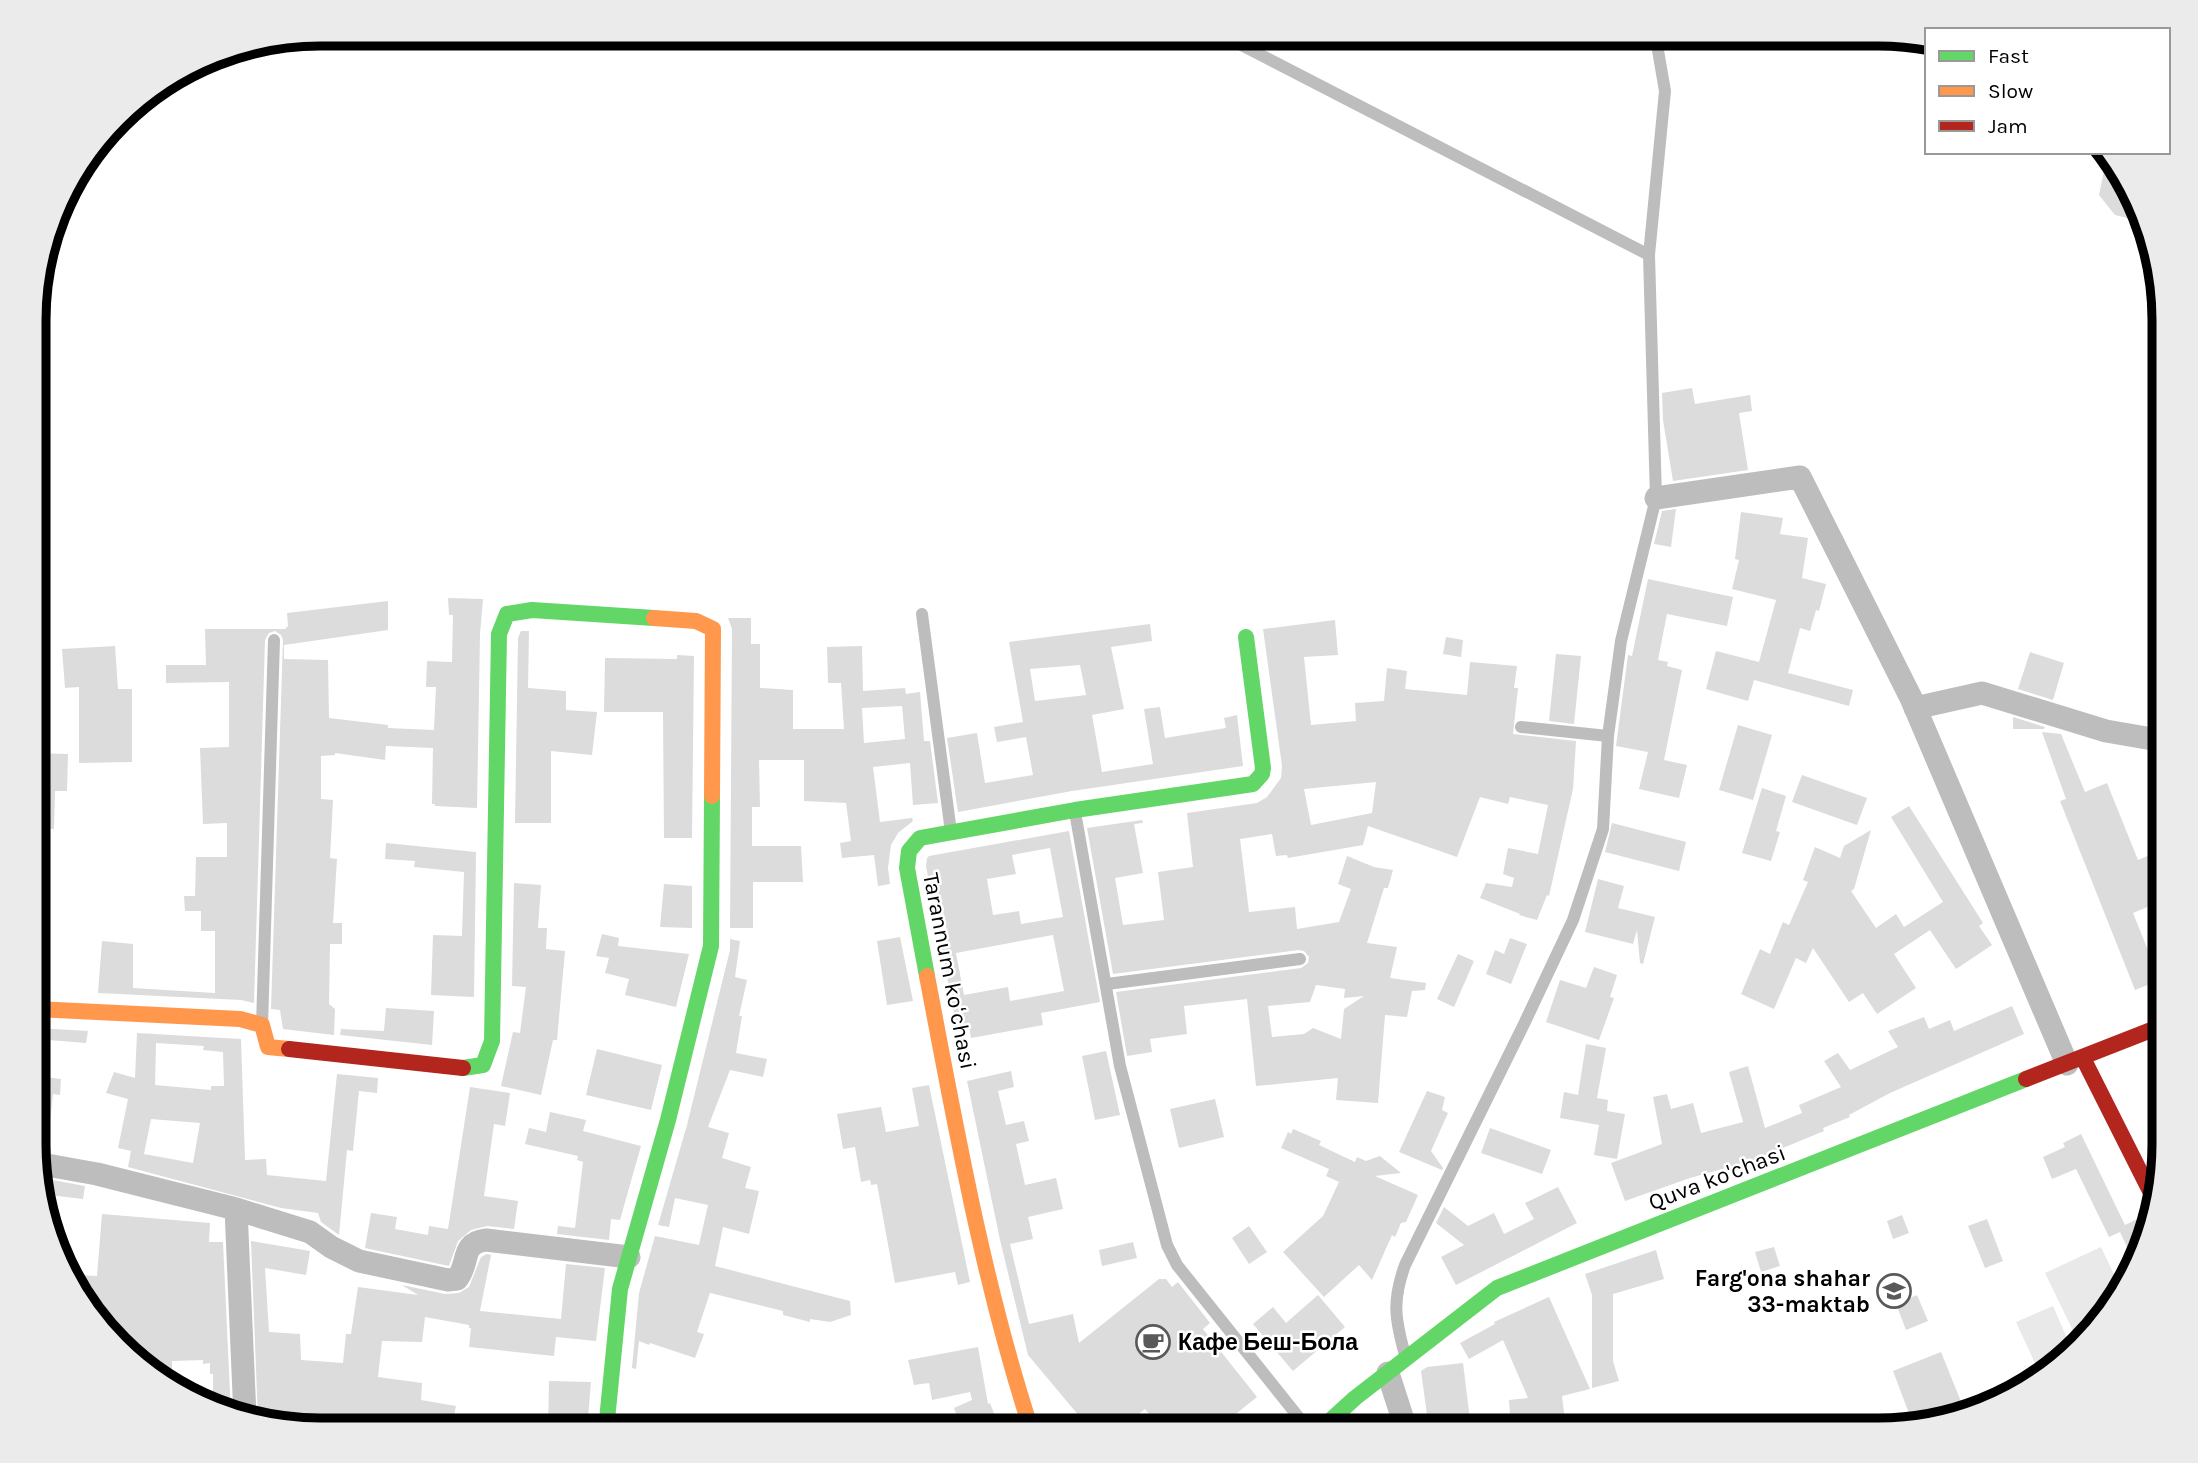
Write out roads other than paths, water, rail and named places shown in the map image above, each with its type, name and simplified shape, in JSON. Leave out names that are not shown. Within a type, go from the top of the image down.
[{"type":"street","points":[[1656,498],[1800,477],[1915,708],[2075,1061],[2148,1189]]},
{"type":"street","points":[[46,1009],[240,1019],[262,1025],[268,1047],[464,1068],[483,1065],[492,1041],[499,634],[507,614],[532,610],[696,621],[713,629],[711,946],[668,1120],[620,1289],[607,1418]]},
{"type":"street","name":"Tarannum koʻchasi","points":[[1027,1418],[996,1312],[942,1055],[906,868],[910,848],[920,838],[951,832],[1075,810],[1254,784],[1259,780],[1263,768],[1245,637]]},
{"type":"street","points":[[1915,708],[1982,693],[2106,731],[2152,739]]},
{"type":"street","name":"Quva ko'chasi","points":[[1334,1418],[1497,1288],[2152,1031]]},
{"type":"street","points":[[46,1165],[97,1174],[236,1209],[310,1232],[331,1247],[359,1261],[448,1280],[457,1279],[462,1273],[468,1249],[476,1241],[629,1257]]},
{"type":"street","points":[[236,1209],[245,1407]]},
{"type":"street","points":[[1397,1366],[1404,1418]]},
{"type":"lane","points":[[1243,46],[1649,255]]},
{"type":"lane","points":[[1397,1366],[1395,1320],[1398,1286],[1405,1265],[1573,920],[1603,829],[1608,736],[1621,641],[1656,498],[1649,255],[1665,91],[1657,46]]},
{"type":"lane","points":[[922,614],[951,832]]},
{"type":"lane","points":[[262,1025],[274,640]]},
{"type":"lane","points":[[1521,727],[1608,736]]},
{"type":"lane","points":[[1075,810],[1120,1066],[1167,1245],[1177,1265],[1299,1418]]},
{"type":"lane","points":[[1107,984],[1300,959]]},
{"type":"place","name":"Farg'ona shahar 33-maktab","points":[[1894,1291]]},
{"type":"place","name":"Кафе Беш-Бола","points":[[1153,1342]]}]
